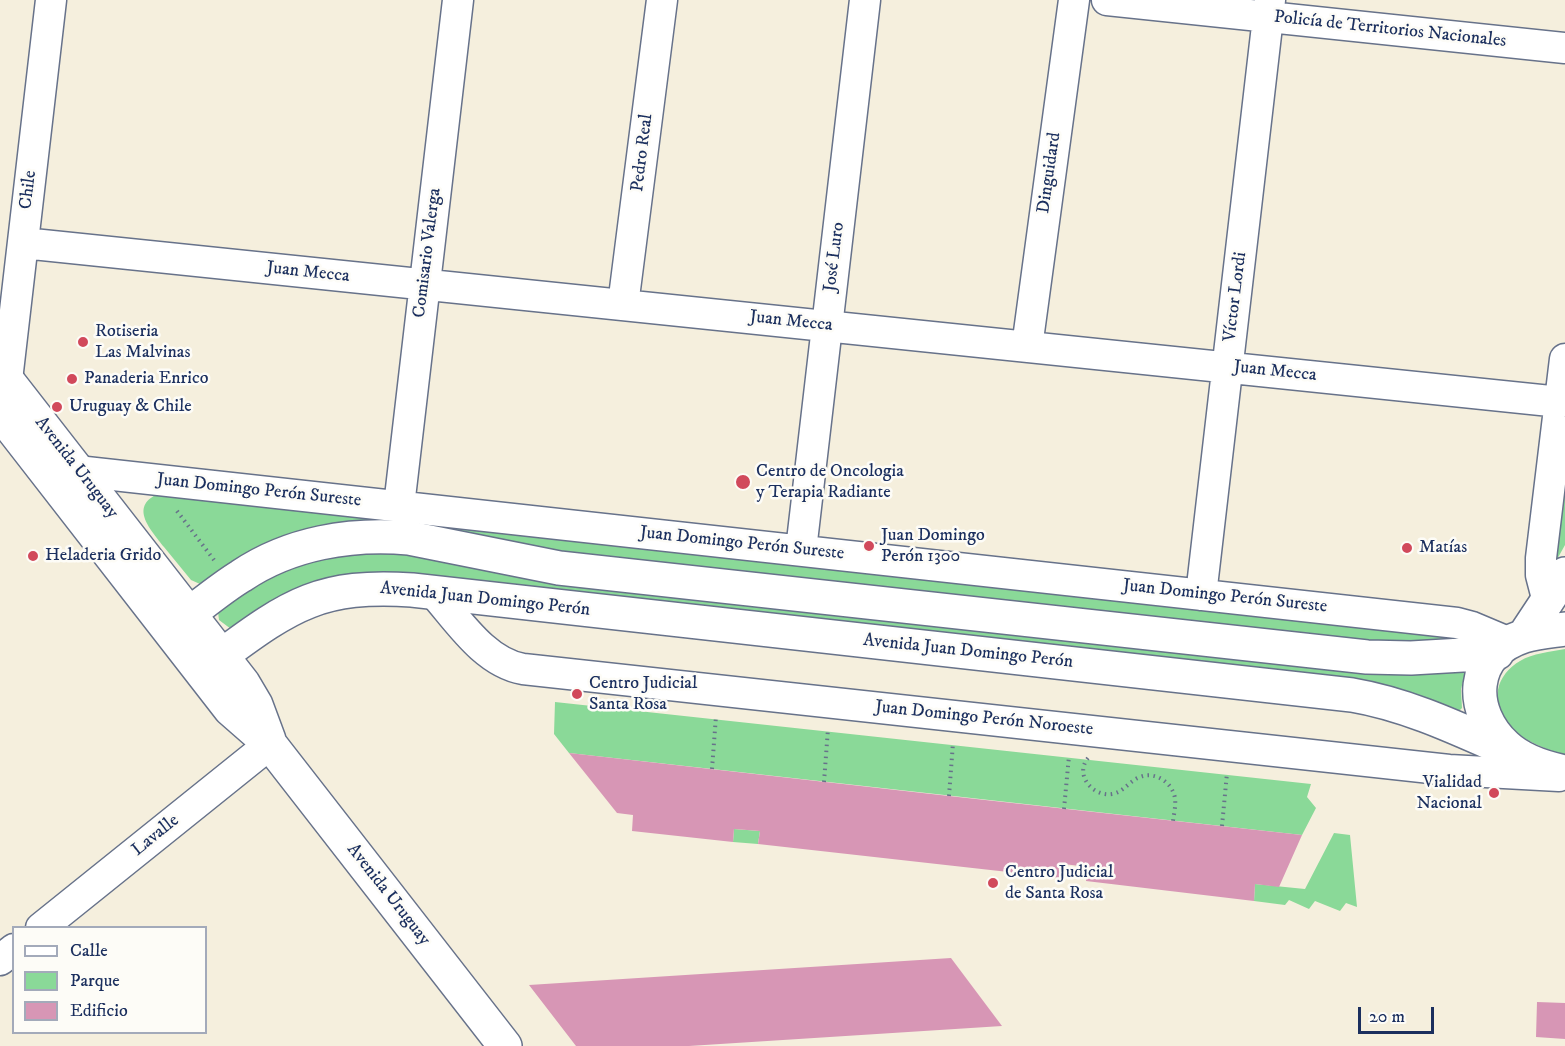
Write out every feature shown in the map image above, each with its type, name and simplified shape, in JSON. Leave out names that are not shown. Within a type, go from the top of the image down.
[{"type":"main road","name":"Avenida Uruguay","points":[[2,382],[77,471],[250,694],[270,744]]},
{"type":"main road","name":"Avenida Uruguay","points":[[0,413],[230,709],[270,744],[505,1046]]},
{"type":"main road","points":[[221,656],[203,660],[184,651],[180,641],[180,631],[183,621],[189,614],[241,575],[273,558],[332,540],[358,536],[408,538],[570,570],[1355,656],[1411,658],[1510,644]]},
{"type":"main road","points":[[1520,756],[1507,747],[1491,729],[1479,702],[1482,675],[1488,663],[1510,644],[1556,616],[1565,574]]},
{"type":"main road","name":"Avenida Juan Domingo Perón","points":[[221,656],[272,618],[302,603],[323,596],[366,589],[433,592],[1352,695],[1411,709],[1565,775]]},
{"type":"street","name":"Chile","points":[[2,382],[23,243],[51,0]]},
{"type":"street","name":"Comisario Valerga","points":[[399,506],[458,0]]},
{"type":"street","name":"Pedro Real","points":[[623,305],[662,0]]},
{"type":"street","name":"José Luro","points":[[801,550],[865,0]]},
{"type":"street","name":"Dinguidard","points":[[1027,346],[1074,0]]},
{"type":"street","name":"Policía de Territorios Nacionales","points":[[1107,0],[1269,8],[1565,48]]},
{"type":"street","name":"Víctor Lordi","points":[[1201,595],[1269,8]]},
{"type":"street","name":"Juan Mecca","points":[[23,243],[1560,402]]},
{"type":"street","points":[[1556,616],[1541,575],[1541,558],[1565,359]]},
{"type":"street","name":"Juan Domingo Perón Sureste","points":[[77,471],[1457,623],[1472,627],[1510,644]]},
{"type":"street","name":"Juan Domingo Perón Noroeste","points":[[433,592],[490,655],[506,664],[523,669],[1458,771],[1565,775]]},
{"type":"street","name":"Lavalle","points":[[42,926],[270,744]]},
{"type":"path","points":[[171,502],[217,564]]},
{"type":"path","points":[[712,769],[717,713]]},
{"type":"path","points":[[824,782],[828,725]]},
{"type":"path","points":[[949,796],[953,738]]},
{"type":"path","points":[[1064,809],[1070,751]]},
{"type":"path","points":[[1096,754],[1087,759],[1083,768],[1084,778],[1093,789],[1113,794],[1141,776],[1159,777],[1166,782],[1175,798],[1173,821]]},
{"type":"path","points":[[1222,826],[1228,768]]},
{"type":"green space","points":[[1565,453],[1565,545],[1555,563]]},
{"type":"green space","points":[[158,494],[1467,638],[1409,646],[562,557],[421,527],[200,584],[191,580],[154,534],[145,519],[145,506],[149,499]]},
{"type":"green space","points":[[384,549],[1466,670],[1461,689],[1462,708],[1458,712],[407,578],[231,629],[219,620],[220,608],[294,563]]},
{"type":"green space","points":[[1565,649],[1565,755],[1541,747],[1518,734],[1502,715],[1498,704],[1498,690],[1506,673],[1520,661],[1530,656]]},
{"type":"green space","points":[[555,702],[1311,784],[1307,797],[1316,808],[1302,835],[569,753],[554,734]]},
{"type":"green space","points":[[734,829],[760,831],[758,844],[733,842]]},
{"type":"green space","points":[[1334,833],[1350,835],[1357,907],[1346,903],[1340,911],[1315,901],[1309,909],[1289,900],[1285,905],[1254,901],[1255,884],[1305,889]]},
{"type":"building","points":[[569,753],[1302,835],[1279,887],[1255,884],[1254,901],[1086,881],[1087,867],[1064,864],[1062,878],[758,844],[760,831],[734,829],[733,842],[632,831],[633,815],[617,813]]},
{"type":"building","points":[[951,958],[1002,1026],[689,1046],[576,1046],[529,985]]},
{"type":"building","points":[[1537,1002],[1565,1003],[1565,1039],[1536,1037]]},
{"type":"place","name":"Rotiseria Las Malvinas","points":[[83,342]]},
{"type":"place","name":"Panaderia Enrico","points":[[72,379]]},
{"type":"place","name":"Uruguay & Chile","points":[[57,407]]},
{"type":"place","name":"Centro de Oncologia y Terapia Radiante","points":[[743,482]]},
{"type":"place","name":"Juan Domingo Perón 1300","points":[[869,546]]},
{"type":"place","name":"Matías","points":[[1407,548]]},
{"type":"place","name":"Heladeria Grido","points":[[33,556]]},
{"type":"place","name":"Centro Judicial Santa Rosa","points":[[577,694]]},
{"type":"place","name":"Vialidad Nacional","points":[[1494,793]]},
{"type":"place","name":"Centro Judicial de Santa Rosa","points":[[993,883]]}]
